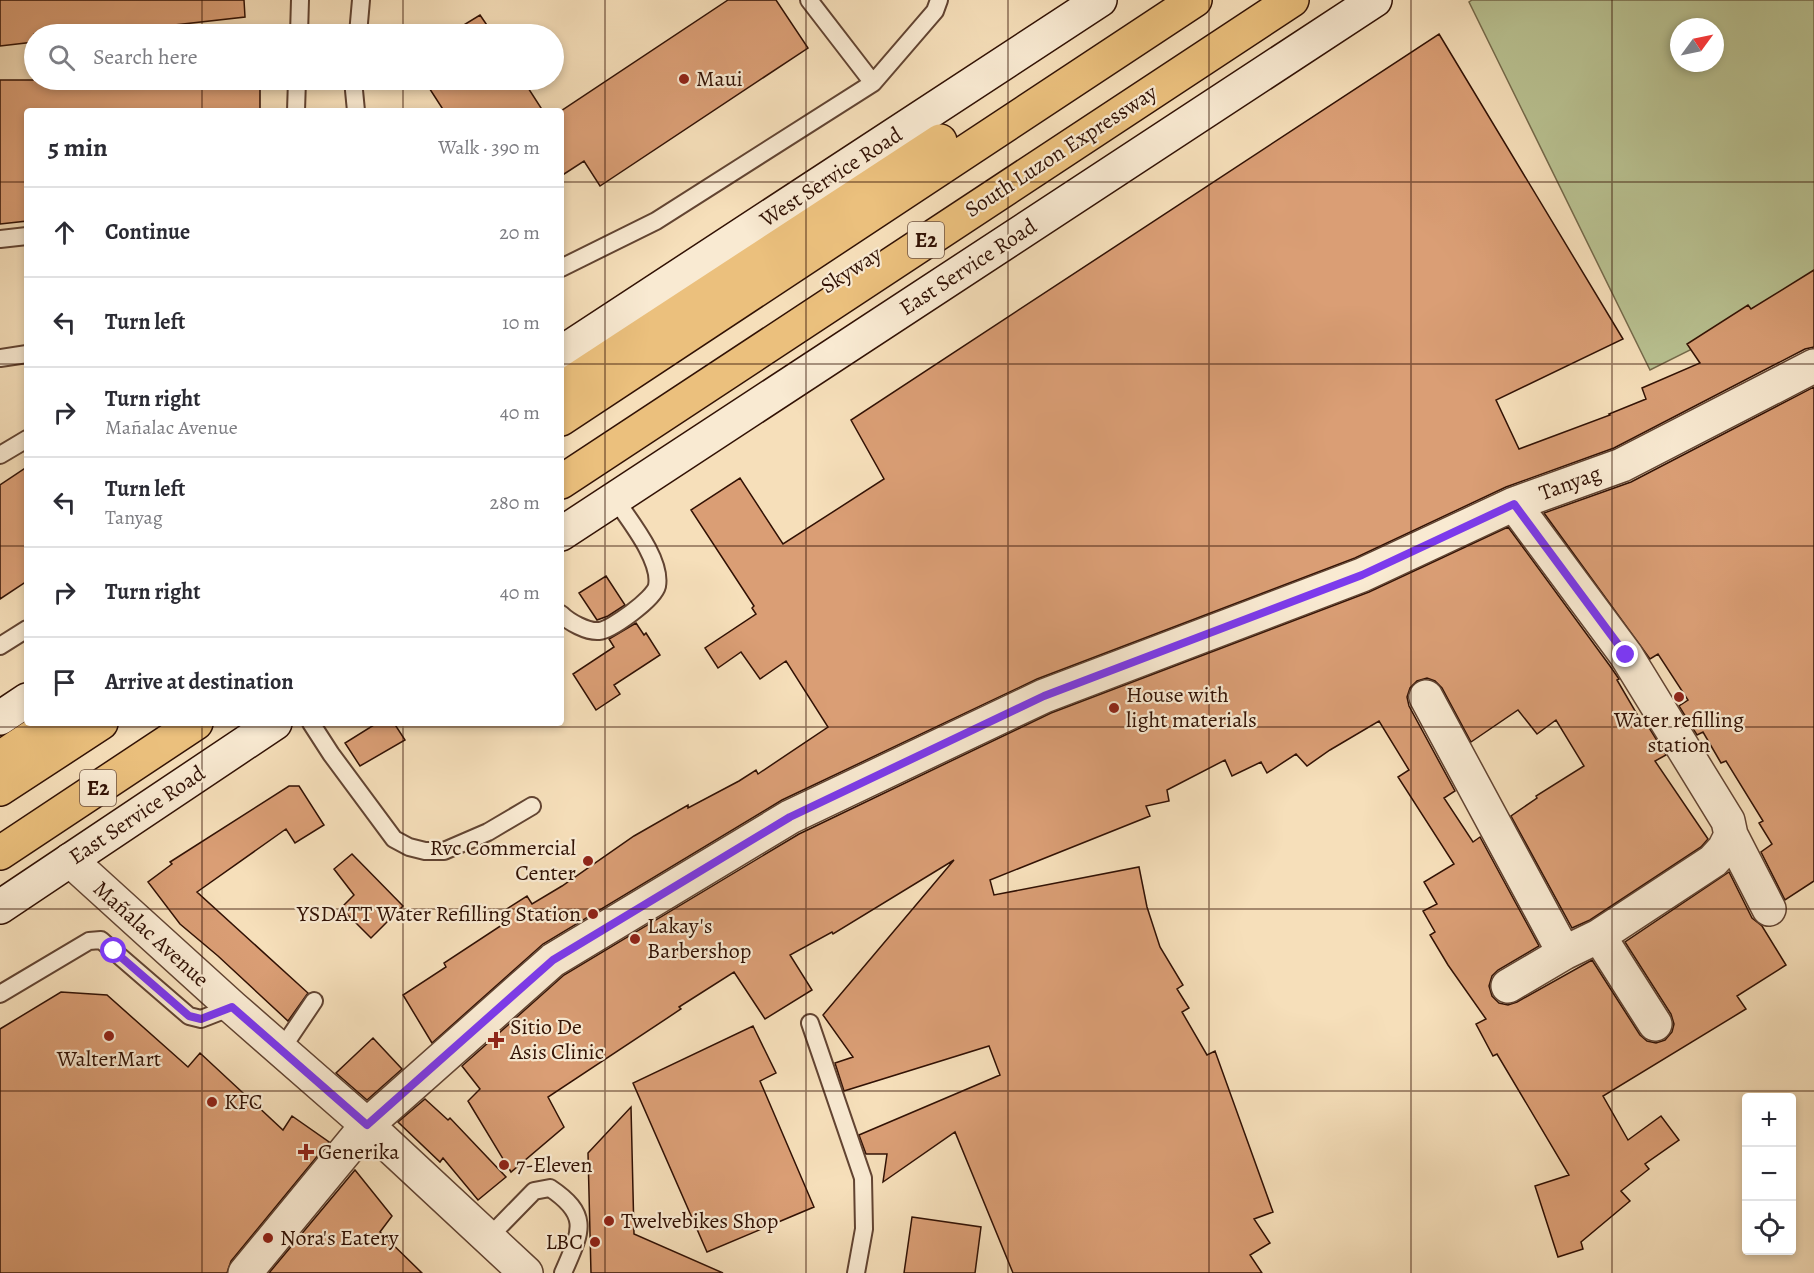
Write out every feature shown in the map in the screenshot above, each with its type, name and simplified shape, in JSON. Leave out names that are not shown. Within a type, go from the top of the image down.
[{"type":"highway","points":[[564,387],[1155,0]]},
{"type":"highway","name":"Skyway","points":[[564,417],[1195,0]]},
{"type":"highway","name":"Skyway","points":[[564,459],[1262,0]]},
{"type":"highway","name":"South Luzon Expressway","points":[[564,480],[1292,0]]},
{"type":"highway","points":[[0,758],[48,726]]},
{"type":"highway","name":"E2","points":[[0,789],[95,726]]},
{"type":"highway","name":"E2","points":[[0,829],[156,726]]},
{"type":"highway","name":"E2","points":[[0,853],[191,726]]},
{"type":"street","name":"West Service Road","points":[[564,351],[1073,9],[1100,0]]},
{"type":"street","name":"East Service Road","points":[[564,532],[1376,0]]},
{"type":"street","name":"Tanyag","points":[[245,1273],[367,1125],[553,960],[790,817],[1044,696],[1362,575],[1514,504],[1622,465],[1814,366]]},
{"type":"street","points":[[1514,504],[1626,655],[1728,821],[1731,835],[1768,909]]},
{"type":"street","points":[[1426,697],[1551,933],[1564,953]]},
{"type":"street","points":[[0,718],[24,702]]},
{"type":"street","name":"East Service Road","points":[[0,907],[271,726]]},
{"type":"street","points":[[1508,986],[1564,953],[1599,936],[1713,861],[1724,849],[1731,835]]},
{"type":"street","name":"Mañalac Avenue","points":[[70,860],[232,1007],[367,1125],[526,1273]]},
{"type":"street","points":[[1599,936],[1655,1024]]},
{"type":"lane","points":[[299,24],[300,0]]},
{"type":"lane","points":[[359,24],[361,0]]},
{"type":"lane","points":[[809,0],[873,84]]},
{"type":"lane","points":[[564,267],[656,221],[873,84],[935,12],[939,0]]},
{"type":"lane","points":[[296,108],[297,90]]},
{"type":"lane","points":[[354,90],[356,108]]},
{"type":"lane","points":[[0,239],[24,236]]},
{"type":"lane","points":[[0,358],[24,354]]},
{"type":"lane","points":[[0,455],[24,441]]},
{"type":"lane","points":[[564,616],[582,627],[599,631],[621,620],[644,604],[657,587],[655,566],[649,552],[615,499]]},
{"type":"lane","points":[[0,646],[24,631]]},
{"type":"lane","points":[[313,726],[394,840],[409,847],[425,851],[444,851],[488,831],[532,806]]},
{"type":"lane","points":[[0,994],[94,939],[101,940],[189,1016],[201,1019],[232,1007]]},
{"type":"lane","points":[[281,1050],[314,1001]]},
{"type":"lane","points":[[810,1023],[863,1178],[864,1229],[856,1273]]},
{"type":"lane","points":[[489,1237],[534,1191],[550,1188],[566,1198],[575,1211],[580,1226],[579,1237],[563,1273]]},
{"type":"green space","points":[[1472,0],[1814,0],[1814,288],[1650,370],[1469,2]]},
{"type":"building","points":[[0,0],[244,0],[245,17],[183,24],[24,24],[24,43],[0,46]]},
{"type":"building","name":"Maui","points":[[728,0],[776,0],[808,48],[600,186],[584,161],[564,174],[564,109]]},
{"type":"building","points":[[480,15],[486,24],[465,24]]},
{"type":"building","points":[[1439,34],[1623,339],[1496,400],[1519,449],[1646,399],[1642,388],[1700,363],[1687,344],[1748,305],[1751,309],[1814,270],[1814,347],[1805,349],[1614,448],[1506,487],[1355,558],[1037,679],[782,800],[543,944],[432,1043],[403,995],[446,967],[444,963],[505,923],[499,914],[527,896],[532,904],[634,836],[756,770],[758,774],[828,727],[786,661],[760,679],[741,652],[718,668],[705,648],[756,614],[752,608],[754,606],[691,510],[740,478],[783,544],[884,479],[851,420]]},
{"type":"building","points":[[0,80],[24,80],[24,90],[260,90],[260,108],[24,108],[24,221],[0,224]]},
{"type":"building","points":[[430,90],[529,90],[541,108],[442,108]]},
{"type":"building","points":[[1814,387],[1814,881],[1785,900],[1761,852],[1772,844],[1759,823],[1763,821],[1726,761],[1721,763],[1703,732],[1697,735],[1679,706],[1688,700],[1658,654],[1650,659],[1544,513],[1631,482]]},
{"type":"building","points":[[24,469],[24,583],[0,599],[0,485]]},
{"type":"building","points":[[1508,527],[1619,679],[1617,680],[1645,728],[1648,726],[1666,755],[1655,761],[1708,839],[1701,847],[1590,920],[1572,928],[1511,816],[1537,798],[1536,796],[1584,766],[1556,720],[1537,734],[1518,710],[1471,742],[1442,688],[1435,681],[1427,678],[1417,681],[1410,688],[1407,697],[1409,706],[1455,791],[1444,798],[1473,842],[1480,837],[1539,946],[1498,970],[1492,976],[1489,986],[1492,996],[1499,1003],[1508,1005],[1517,1002],[1592,960],[1640,1035],[1647,1041],[1656,1043],[1665,1040],[1672,1032],[1674,1024],[1671,1014],[1625,942],[1729,872],[1752,918],[1762,926],[1786,965],[1737,996],[1746,1009],[1603,1096],[1628,1140],[1661,1116],[1679,1140],[1645,1164],[1649,1169],[1621,1191],[1630,1201],[1581,1242],[1583,1249],[1558,1257],[1535,1186],[1569,1175],[1497,1054],[1493,1056],[1476,1024],[1486,1019],[1430,935],[1435,932],[1423,911],[1437,904],[1424,882],[1454,864],[1398,777],[1409,770],[1379,721],[1307,766],[1296,754],[1267,773],[1261,762],[1232,776],[1225,760],[1167,790],[1169,801],[1146,806],[1150,816],[990,880],[994,895],[1139,867],[1147,907],[1160,947],[1183,985],[1177,989],[1189,1008],[1182,1012],[1207,1055],[1215,1051],[1273,1212],[1254,1219],[1270,1243],[1250,1255],[1262,1273],[1013,1273],[955,1132],[883,1182],[887,1154],[866,1154],[859,1135],[1000,1075],[989,1046],[844,1091],[835,1063],[853,1057],[823,1015],[954,860],[833,934],[832,932],[790,955],[812,990],[765,1019],[734,972],[548,1097],[564,1127],[511,1172],[468,1101],[480,1089],[462,1066],[564,975],[799,834],[1051,713],[1369,592]]},
{"type":"building","points":[[606,576],[625,605],[597,620],[579,593]]},
{"type":"building","points":[[636,623],[644,635],[646,633],[660,655],[614,685],[620,694],[596,710],[573,674],[614,647],[609,639]]},
{"type":"building","points":[[372,726],[396,726],[405,740],[360,766],[345,743]]},
{"type":"building","points":[[289,786],[299,786],[324,825],[295,843],[286,829],[197,892],[308,993],[288,1021],[180,924],[148,882],[172,864],[170,862]]},
{"type":"building","points":[[352,854],[403,906],[371,938],[341,908],[354,895],[334,869]]},
{"type":"building","name":"WalterMart","points":[[61,992],[107,995],[188,1067],[200,1053],[283,1130],[292,1116],[329,1142],[231,1261],[227,1273],[0,1273],[0,1029]]},
{"type":"building","points":[[753,1026],[776,1073],[760,1081],[814,1207],[707,1252],[633,1083]]},
{"type":"building","points":[[373,1038],[402,1069],[367,1100],[336,1073]]},
{"type":"building","points":[[425,1099],[448,1120],[450,1118],[506,1177],[478,1200],[443,1158],[440,1162],[398,1122]]},
{"type":"building","points":[[631,1107],[634,1234],[723,1273],[591,1273],[588,1153]]},
{"type":"building","points":[[355,1170],[392,1216],[380,1232],[422,1273],[269,1273]]},
{"type":"building","points":[[912,1217],[981,1227],[975,1273],[904,1273]]},
{"type":"place","name":"Maui","points":[[684,79]]},
{"type":"place","name":"Water refilling station","points":[[1679,697]]},
{"type":"place","name":"House with light materials","points":[[1114,708]]},
{"type":"place","name":"Rvc Commercial Center","points":[[588,861]]},
{"type":"place","name":"YSDATT Water Refilling Station","points":[[593,914]]},
{"type":"place","name":"Lakay's Barbershop","points":[[635,939]]},
{"type":"place","name":"WalterMart","points":[[109,1036]]},
{"type":"place","name":"Sitio De Asis Clinic","points":[[496,1040]]},
{"type":"place","name":"KFC","points":[[212,1102]]},
{"type":"place","name":"Generika","points":[[306,1152]]},
{"type":"place","name":"7-Eleven","points":[[504,1165]]},
{"type":"place","name":"Twelvebikes Shop","points":[[609,1221]]},
{"type":"place","name":"Nora's Eatery","points":[[268,1238]]},
{"type":"place","name":"LBC","points":[[595,1242]]},
{"type":"route","points":[[114,951],[189,1016],[201,1019],[232,1007],[367,1125],[553,960],[790,817],[1044,696],[1362,575],[1514,504],[1626,655]]}]
